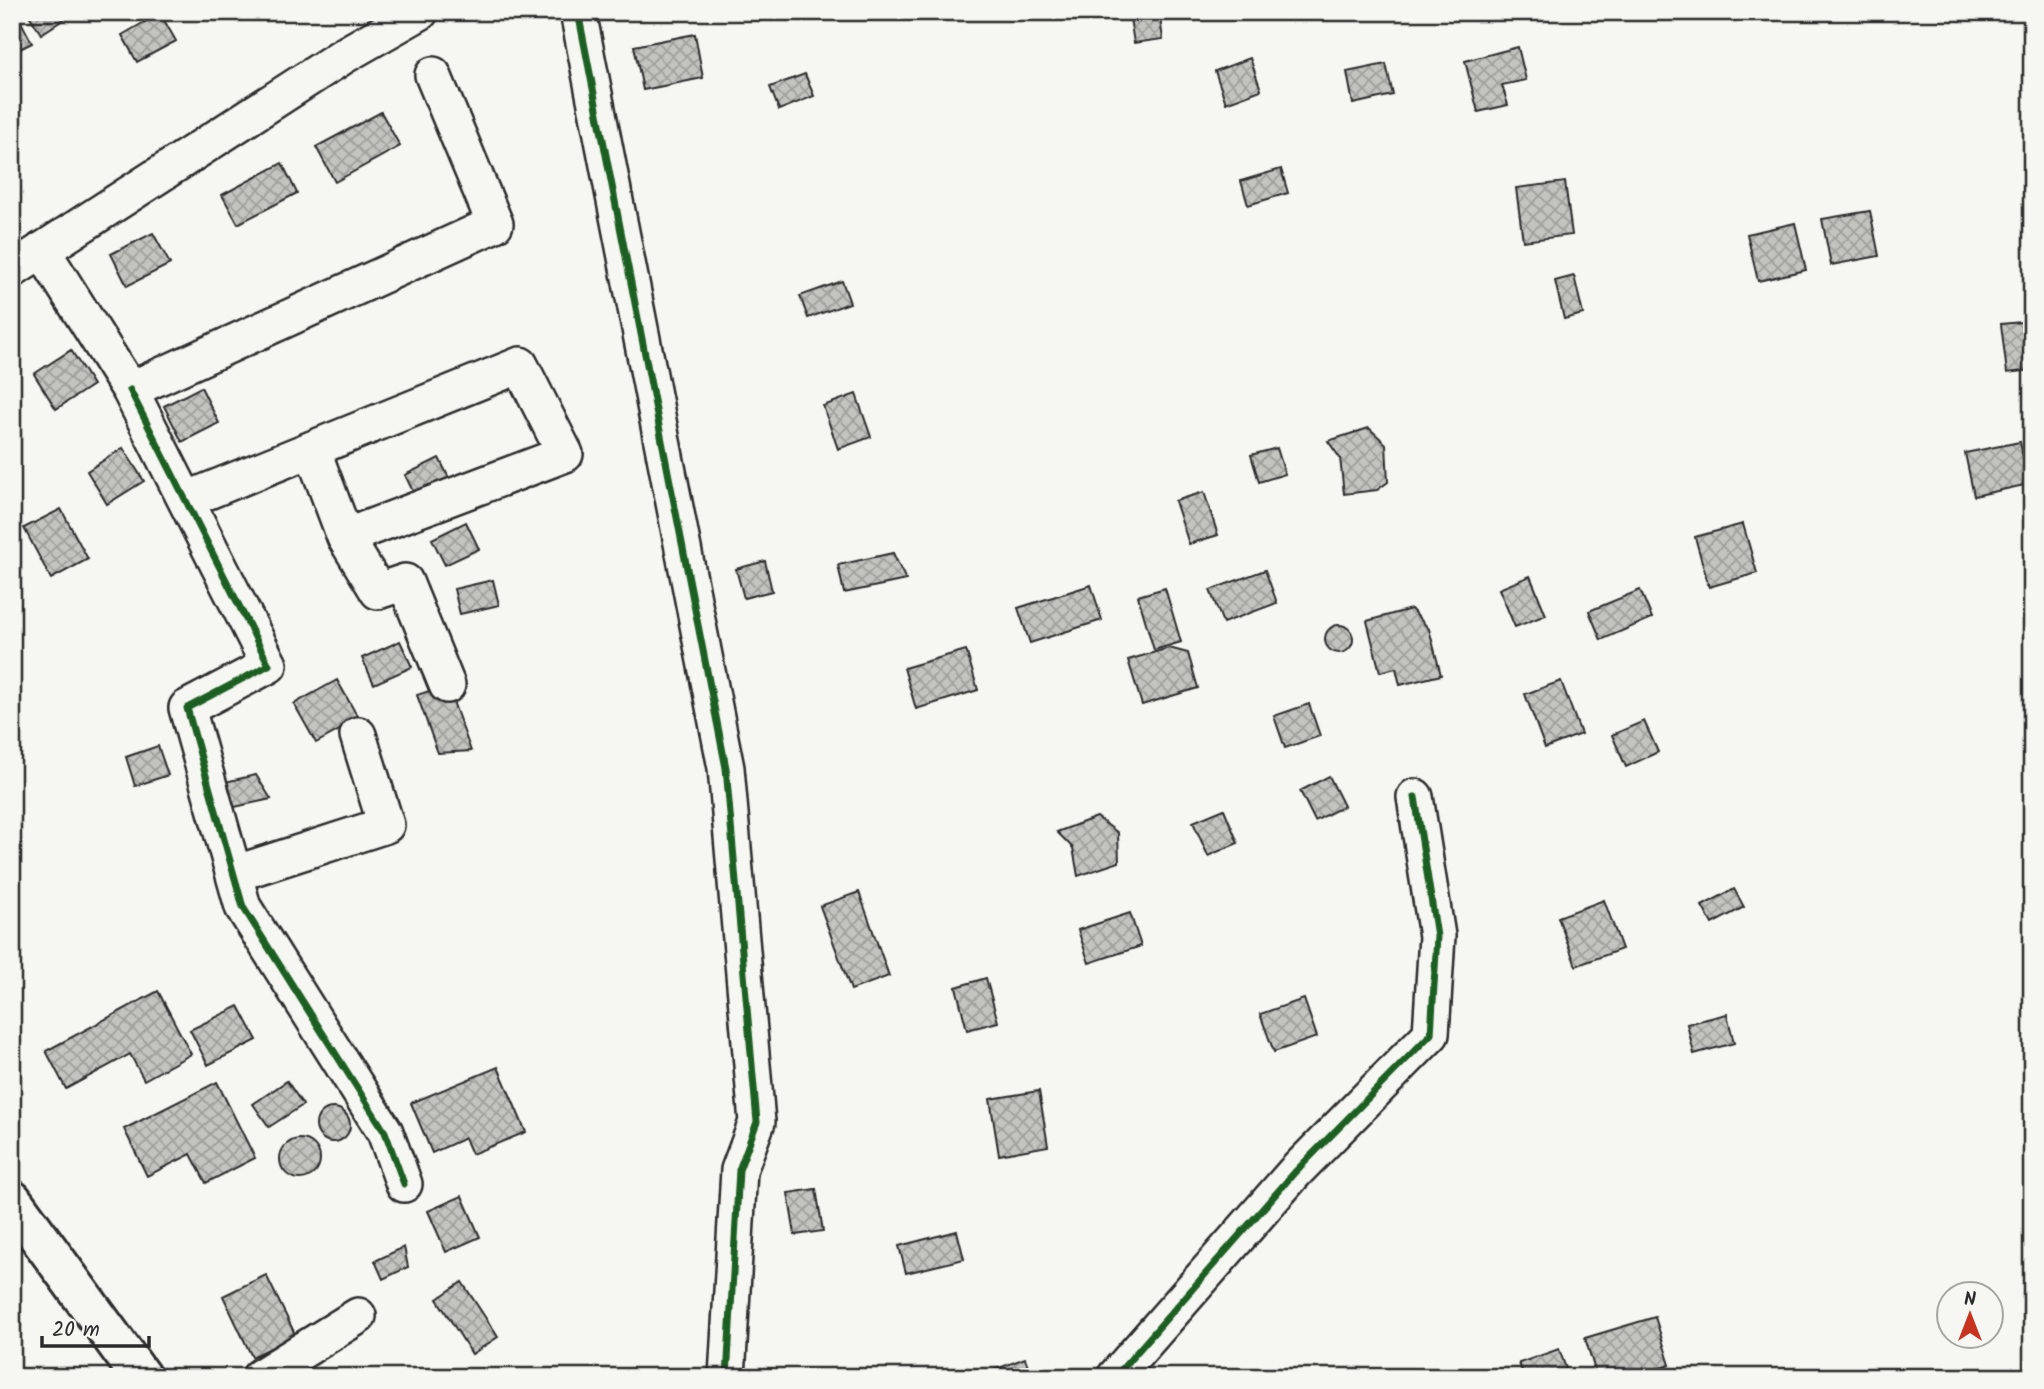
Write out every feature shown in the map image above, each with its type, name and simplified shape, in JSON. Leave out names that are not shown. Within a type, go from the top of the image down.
[{"type":"main road","points":[[12,1200],[141,1377]]},
{"type":"street","points":[[12,270],[343,56],[420,12]]},
{"type":"street","points":[[578,12],[726,768],[757,1122],[739,1170],[727,1377]]},
{"type":"street","points":[[130,390],[495,224],[433,75]]},
{"type":"street","points":[[43,250],[130,390],[269,665],[187,708],[243,906],[385,1132],[404,1184]]},
{"type":"street","points":[[186,500],[520,365],[565,454],[345,537]]},
{"type":"street","points":[[312,449],[345,537],[378,591],[405,582],[447,685]]},
{"type":"street","points":[[234,874],[386,825],[358,735]]},
{"type":"street","points":[[1115,1377],[1295,1172],[1431,1034],[1437,936],[1415,797]]},
{"type":"street","points":[[260,1377],[358,1316]]},
{"type":"building","points":[[12,12],[16,12],[32,43],[12,53]]},
{"type":"building","points":[[27,12],[62,12],[66,18],[41,34]]},
{"type":"building","points":[[1129,12],[1159,12],[1163,39],[1134,43]]},
{"type":"building","points":[[160,13],[176,41],[137,62],[122,35]]},
{"type":"building","points":[[695,34],[703,78],[643,90],[634,46]]},
{"type":"building","points":[[1518,47],[1526,80],[1502,85],[1508,105],[1478,112],[1465,61]]},
{"type":"building","points":[[1250,58],[1261,90],[1226,103],[1215,71]]},
{"type":"building","points":[[1386,64],[1393,95],[1353,104],[1347,72]]},
{"type":"building","points":[[805,74],[814,96],[779,110],[770,87]]},
{"type":"building","points":[[381,112],[400,146],[335,182],[316,147]]},
{"type":"building","points":[[282,163],[297,193],[238,224],[222,195]]},
{"type":"building","points":[[1281,169],[1288,193],[1248,205],[1241,181]]},
{"type":"building","points":[[1565,182],[1572,235],[1523,241],[1516,188]]},
{"type":"building","points":[[1870,211],[1879,256],[1831,265],[1822,219]]},
{"type":"building","points":[[1795,223],[1806,270],[1758,281],[1747,234]]},
{"type":"building","points":[[153,233],[170,264],[127,286],[111,254]]},
{"type":"building","points":[[1574,276],[1583,314],[1564,319],[1555,281]]},
{"type":"building","points":[[842,281],[850,303],[808,318],[800,296]]},
{"type":"building","points":[[2032,321],[2032,370],[2007,373],[2001,324]]},
{"type":"building","points":[[71,350],[93,385],[56,409],[34,374]]},
{"type":"building","points":[[201,387],[219,423],[182,442],[164,406]]},
{"type":"building","points":[[856,394],[871,437],[838,449],[823,406]]},
{"type":"building","points":[[1369,428],[1386,444],[1388,482],[1377,490],[1344,494],[1340,458],[1328,441]]},
{"type":"building","points":[[2020,442],[2029,484],[1974,496],[1965,453]]},
{"type":"building","points":[[123,448],[144,481],[107,504],[87,471]]},
{"type":"building","points":[[1277,448],[1285,474],[1259,482],[1251,455]]},
{"type":"building","points":[[439,458],[455,490],[420,506],[405,475]]},
{"type":"building","points":[[1204,492],[1218,535],[1189,544],[1175,501]]},
{"type":"building","points":[[61,509],[88,559],[51,579],[24,528]]},
{"type":"building","points":[[466,522],[479,549],[445,565],[432,539]]},
{"type":"building","points":[[1743,524],[1757,573],[1709,587],[1695,537]]},
{"type":"building","points":[[893,553],[906,580],[844,593],[838,565]]},
{"type":"building","points":[[765,561],[772,591],[744,598],[736,569]]},
{"type":"building","points":[[1265,570],[1277,603],[1223,623],[1210,590]]},
{"type":"building","points":[[1530,576],[1546,615],[1515,627],[1499,589]]},
{"type":"building","points":[[493,580],[499,605],[460,614],[454,589]]},
{"type":"building","points":[[1091,585],[1102,620],[1030,643],[1018,608]]},
{"type":"building","points":[[1165,588],[1181,642],[1154,650],[1138,596]]},
{"type":"building","points":[[1640,590],[1652,618],[1601,640],[1589,611]]},
{"type":"building","points":[[1411,609],[1429,629],[1441,675],[1400,685],[1396,668],[1380,672],[1367,621]]},
{"type":"building","points":[[1339,625],[1349,629],[1353,639],[1349,649],[1339,653],[1329,649],[1325,639],[1329,629]]},
{"type":"building","points":[[400,641],[412,667],[374,684],[362,658]]},
{"type":"building","points":[[1169,648],[1188,653],[1198,688],[1142,705],[1128,660]]},
{"type":"building","points":[[966,650],[978,690],[916,709],[904,668]]},
{"type":"building","points":[[337,680],[359,719],[316,743],[294,704]]},
{"type":"building","points":[[1561,681],[1581,734],[1545,748],[1525,694]]},
{"type":"building","points":[[447,685],[471,751],[438,753],[417,695]]},
{"type":"building","points":[[1309,704],[1320,736],[1285,748],[1274,716]]},
{"type":"building","points":[[1644,721],[1658,752],[1626,767],[1612,735]]},
{"type":"building","points":[[158,746],[168,775],[135,786],[126,757]]},
{"type":"building","points":[[256,775],[271,799],[230,808],[225,782]]},
{"type":"building","points":[[1329,776],[1344,806],[1315,821],[1300,791]]},
{"type":"building","points":[[1224,809],[1238,843],[1208,856],[1193,822]]},
{"type":"building","points":[[1097,817],[1118,833],[1119,862],[1078,876],[1073,848],[1057,832]]},
{"type":"building","points":[[1734,889],[1744,907],[1712,924],[1702,906]]},
{"type":"building","points":[[859,892],[889,976],[851,990],[820,906]]},
{"type":"building","points":[[1604,900],[1622,949],[1576,966],[1558,917]]},
{"type":"building","points":[[1130,913],[1141,946],[1089,963],[1078,930]]},
{"type":"building","points":[[986,978],[998,1022],[967,1030],[956,987]]},
{"type":"building","points":[[158,991],[191,1054],[144,1080],[130,1054],[66,1089],[46,1051]]},
{"type":"building","points":[[1304,999],[1317,1037],[1274,1052],[1260,1014]]},
{"type":"building","points":[[239,1006],[257,1040],[208,1065],[190,1030]]},
{"type":"building","points":[[1727,1014],[1734,1043],[1694,1054],[1687,1024]]},
{"type":"building","points":[[498,1067],[526,1132],[472,1154],[465,1138],[432,1153],[411,1103]]},
{"type":"building","points":[[287,1081],[303,1105],[269,1127],[253,1104]]},
{"type":"building","points":[[217,1082],[255,1158],[206,1183],[191,1154],[147,1176],[124,1129]]},
{"type":"building","points":[[1039,1091],[1048,1146],[999,1155],[990,1099]]},
{"type":"building","points":[[333,1108],[345,1113],[350,1125],[345,1137],[333,1142],[321,1137],[316,1125],[321,1113]]},
{"type":"building","points":[[300,1139],[314,1145],[320,1159],[314,1173],[300,1179],[286,1173],[280,1159],[286,1145]]},
{"type":"building","points":[[816,1189],[823,1231],[795,1235],[788,1193]]},
{"type":"building","points":[[462,1196],[480,1237],[446,1252],[428,1211]]},
{"type":"building","points":[[957,1231],[964,1259],[906,1273],[899,1246]]},
{"type":"building","points":[[404,1247],[408,1267],[383,1279],[375,1261]]},
{"type":"building","points":[[266,1275],[296,1336],[252,1357],[223,1296]]},
{"type":"building","points":[[462,1282],[498,1337],[472,1354],[437,1299]]},
{"type":"building","points":[[1655,1317],[1670,1365],[1631,1377],[1597,1377],[1585,1338]]},
{"type":"building","points":[[1559,1349],[1569,1377],[1524,1377],[1519,1363]]},
{"type":"building","points":[[1025,1358],[1032,1377],[984,1377],[983,1374]]},
{"type":"cycle path","points":[[578,12],[726,768],[757,1122],[739,1170],[727,1377]]},
{"type":"cycle path","points":[[130,390],[269,665],[187,708],[243,907],[385,1132],[404,1184]]},
{"type":"cycle path","points":[[1115,1377],[1295,1172],[1431,1034],[1437,936],[1415,797]]}]
